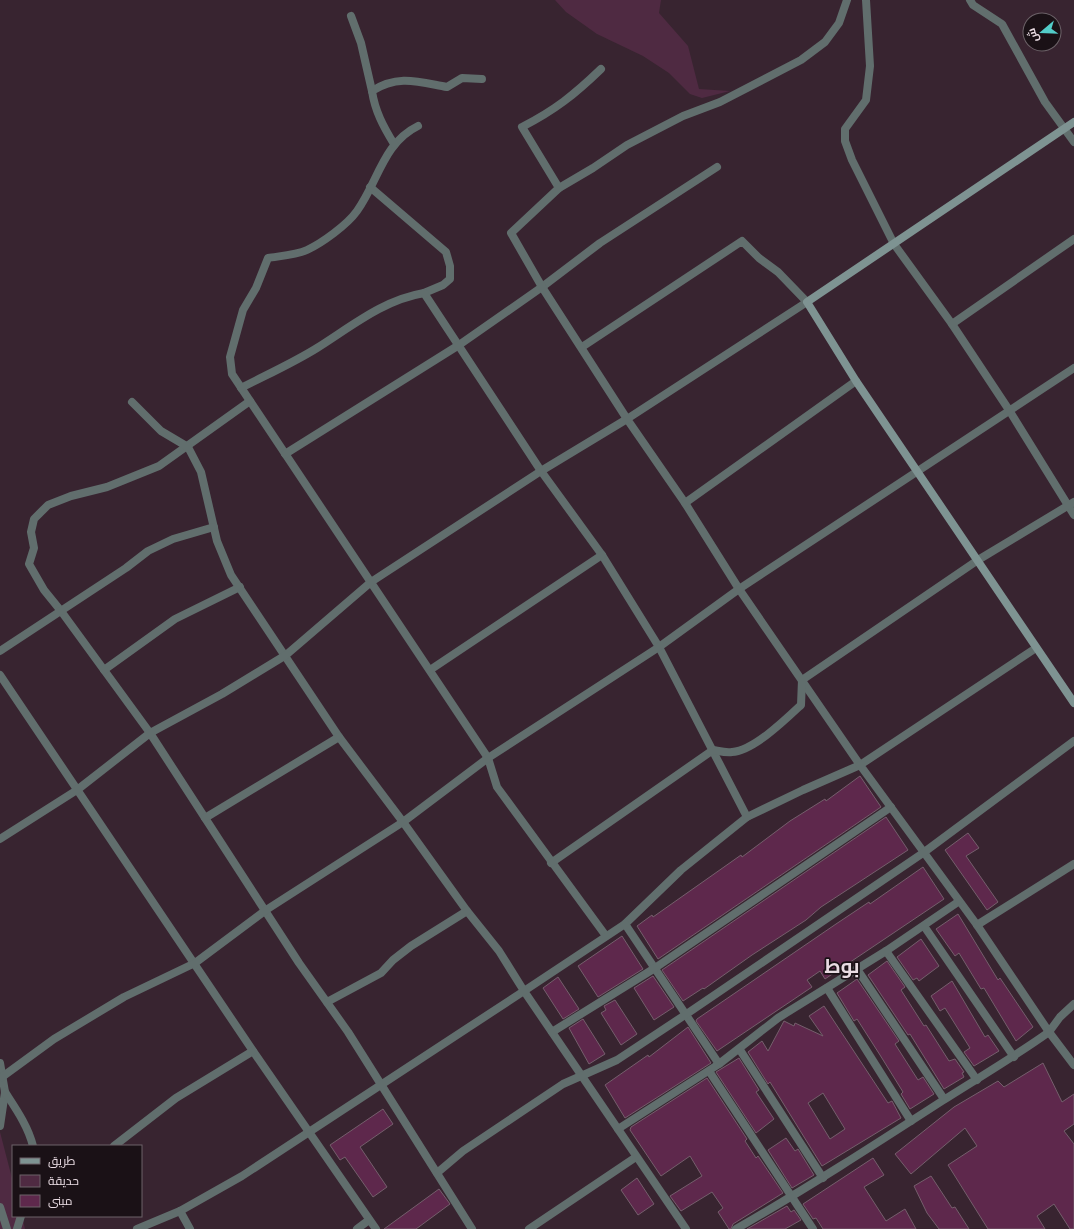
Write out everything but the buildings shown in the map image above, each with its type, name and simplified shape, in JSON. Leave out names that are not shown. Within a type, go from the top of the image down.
[{"type":"street","points":[[847,0],[839,23],[825,42],[801,60],[720,102],[683,116],[634,141],[559,188],[511,233],[542,287],[739,589],[860,765],[892,807],[958,902],[977,925],[1049,1032],[1074,1065]]},
{"type":"street","points":[[866,0],[870,66],[866,100],[845,129],[845,141],[866,191],[894,244],[952,324],[1071,505],[1074,515]]},
{"type":"street","points":[[970,0],[974,5],[1002,24],[1045,102],[1074,142]]},
{"type":"street","points":[[351,16],[361,43],[375,108],[383,127],[394,144]]},
{"type":"street","points":[[559,188],[522,127],[552,111],[578,92],[601,69]]},
{"type":"street","points":[[372,91],[382,85],[407,79],[448,87],[462,78],[482,79]]},
{"type":"street","points":[[0,839],[77,790],[150,733],[222,694],[286,655],[371,582],[542,471],[627,419],[808,302],[1074,122]]},
{"type":"street","points":[[418,126],[406,132],[394,144],[357,211],[334,233],[307,250],[268,258],[256,288],[243,310],[230,357],[232,374],[488,758],[497,788],[606,936]]},
{"type":"street","points":[[285,454],[459,345],[542,287],[600,243],[718,167]]},
{"type":"street","points":[[241,388],[316,349],[371,312],[406,296],[424,293],[443,285],[450,279],[450,266],[446,252],[370,187]]},
{"type":"street","points":[[952,324],[1074,238]]},
{"type":"street","points":[[582,347],[742,241],[759,258],[778,272],[808,302],[856,381],[1074,703]]},
{"type":"street","points":[[424,293],[542,471],[602,555],[659,647],[747,817]]},
{"type":"street","points":[[2,1077],[54,1039],[124,997],[195,963],[266,910],[403,822],[488,758],[659,647],[739,589],[1074,368]]},
{"type":"street","points":[[684,503],[856,381]]},
{"type":"street","points":[[132,402],[161,431],[188,447],[201,472],[217,541],[231,574],[339,737],[467,911],[499,951],[524,991],[686,1229]]},
{"type":"street","points":[[250,402],[218,423],[188,447],[159,466],[107,487],[71,496],[48,505],[34,519],[31,532],[34,548],[29,564],[44,590],[150,733],[299,963],[327,1002],[381,1085],[472,1229]]},
{"type":"street","points":[[802,680],[978,560],[1071,505]]},
{"type":"street","points":[[0,651],[148,551],[173,540],[214,527]]},
{"type":"street","points":[[430,670],[602,555]]},
{"type":"street","points":[[104,670],[175,619],[199,605],[240,587]]},
{"type":"street","points":[[137,1229],[180,1211],[242,1176],[625,924],[681,870],[747,817],[860,765],[1036,648]]},
{"type":"street","points":[[0,675],[195,963],[253,1052],[376,1229]]},
{"type":"street","points":[[551,863],[713,750],[732,752],[752,745],[788,718],[800,705],[802,680]]},
{"type":"street","points":[[205,818],[339,737]]},
{"type":"street","points":[[437,1174],[463,1151],[564,1084],[617,1060],[685,1015],[923,853],[1074,741]]},
{"type":"street","points":[[552,1032],[655,968],[892,807]]},
{"type":"street","points":[[977,925],[1074,864]]},
{"type":"street","points":[[618,1129],[740,1050],[778,1018],[886,951],[958,902]]},
{"type":"street","points":[[327,1002],[381,973],[393,960],[411,946],[467,911]]},
{"type":"street","points":[[625,924],[719,1064]]},
{"type":"street","points":[[924,926],[1014,1057]]},
{"type":"street","points":[[886,951],[977,1080]]},
{"type":"street","points":[[857,969],[944,1099]]},
{"type":"street","points":[[827,988],[911,1121]]},
{"type":"street","points":[[736,1229],[823,1178],[944,1099],[1014,1057],[1049,1032],[1060,1017],[1074,1004]]},
{"type":"street","points":[[740,1050],[823,1178]]},
{"type":"street","points":[[115,1145],[176,1098],[253,1052]]},
{"type":"street","points":[[0,1063],[5,1092],[0,1126]]},
{"type":"street","points":[[709,1071],[813,1229]]},
{"type":"street","points":[[5,1092],[21,1116],[31,1137],[33,1145]]},
{"type":"street","points":[[529,1229],[636,1157]]},
{"type":"street","points":[[0,1207],[7,1229]]},
{"type":"street","points":[[180,1211],[190,1229]]},
{"type":"street","points":[[17,1229],[21,1217]]},
{"type":"street","points":[[357,1229],[369,1220]]},
{"type":"green space","points":[[555,0],[661,0],[659,13],[688,46],[699,89],[730,91],[702,98],[690,94],[669,73],[643,56],[597,34],[566,12]]},
{"type":"green space","points":[[0,1132],[12,1178],[12,1217],[22,1217],[25,1229],[0,1229]]},
{"type":"district","name":"بوط","points":[[842,966]]}]
